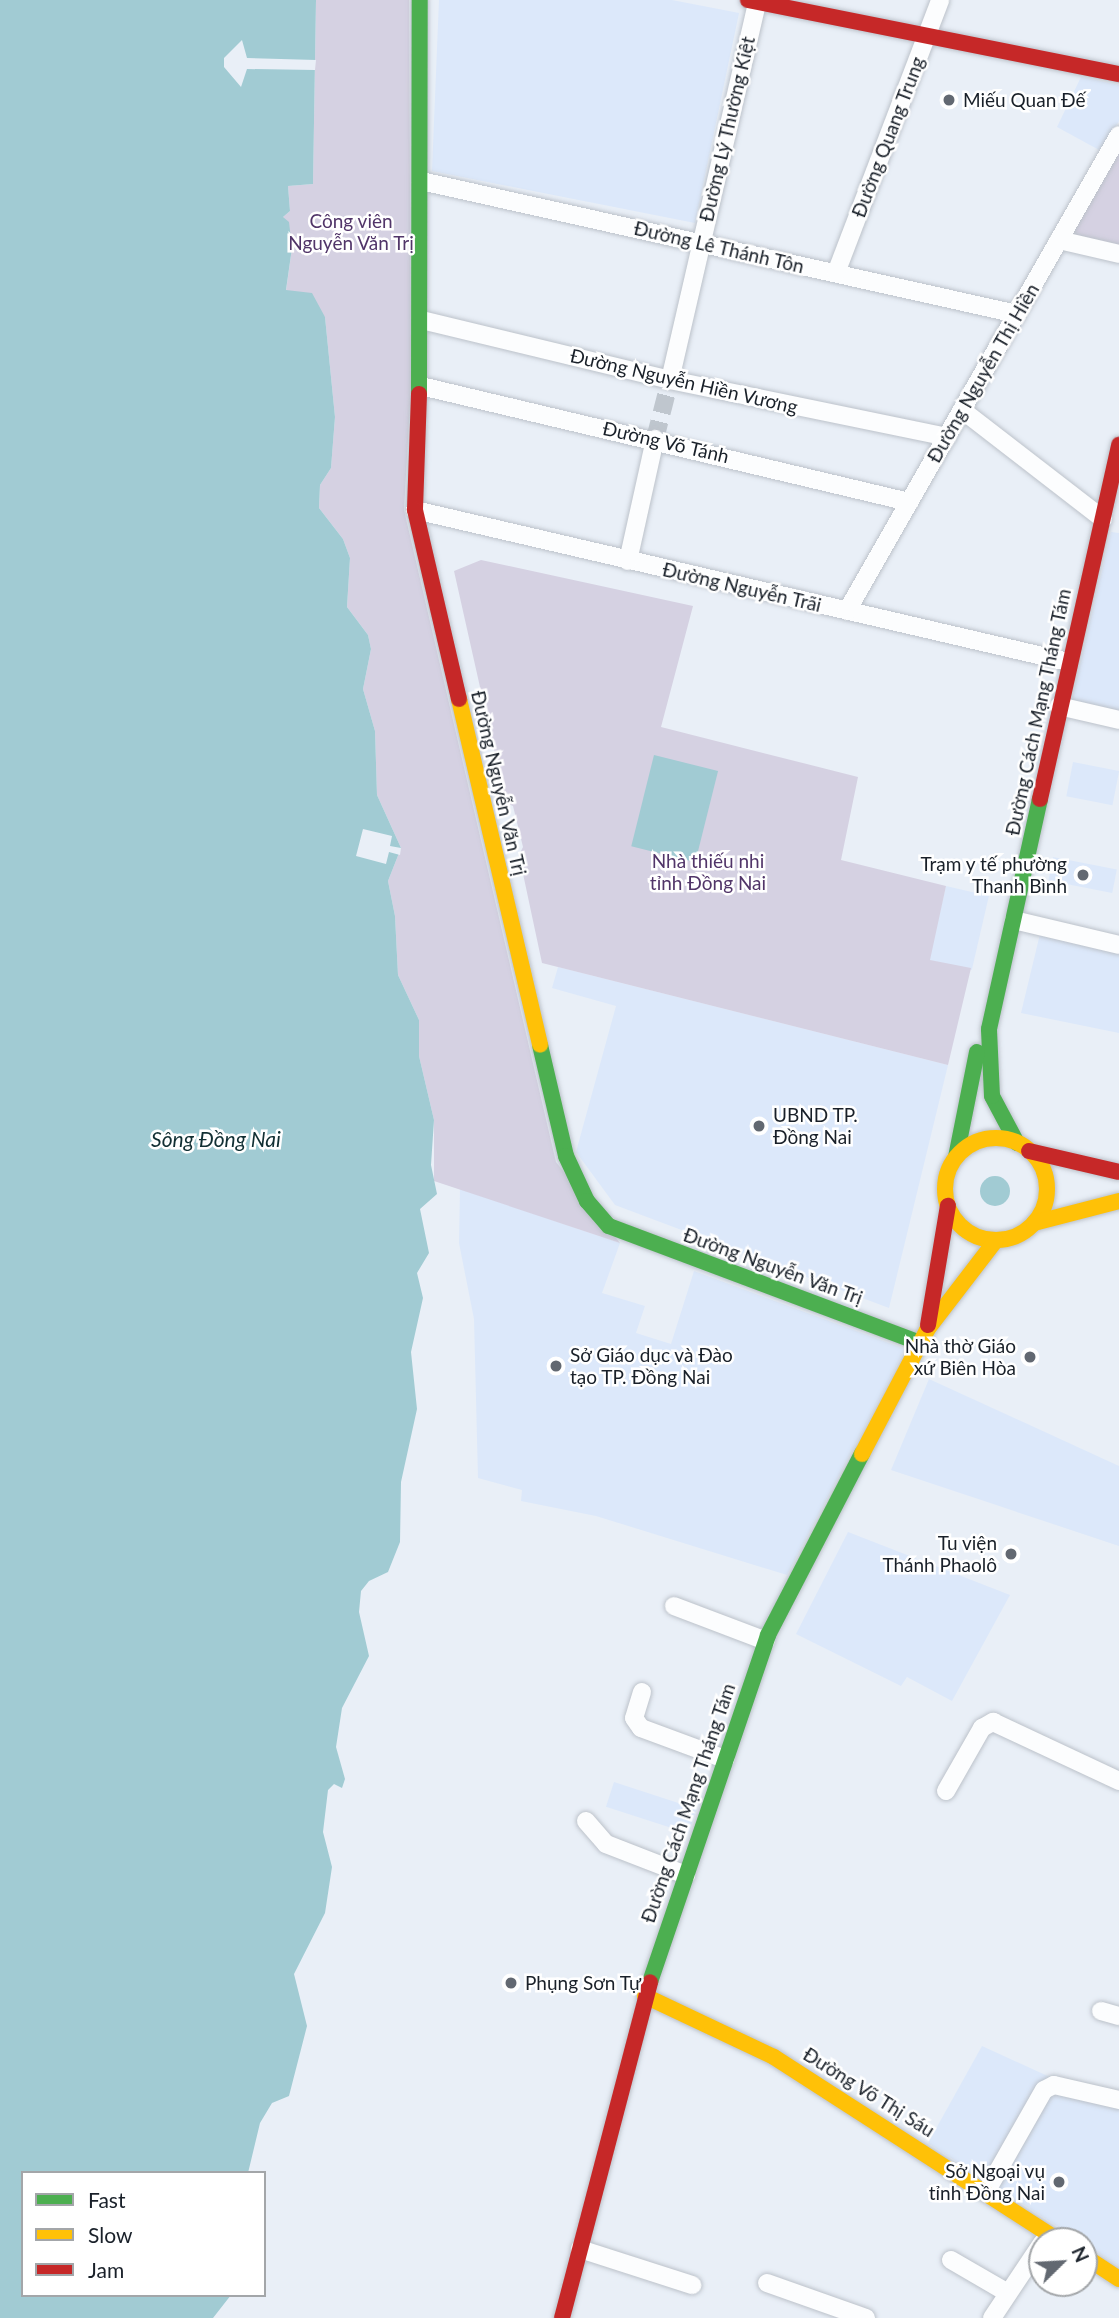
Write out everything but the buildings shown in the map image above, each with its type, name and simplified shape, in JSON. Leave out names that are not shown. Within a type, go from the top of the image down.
[{"type":"main road","name":"Đường Nguyễn Văn Trị","points":[[420,0],[422,320],[415,510],[566,1156],[587,1202],[609,1226],[924,1337]]},
{"type":"main road","points":[[752,1],[1119,74]]},
{"type":"main road","name":"Đường Cách Mạng Tháng Tám","points":[[956,1157],[977,1052],[989,1029],[1014,920],[1068,662],[1111,520],[1119,445]]},
{"type":"main road","name":"Đường Cách Mạng Tháng Tám","points":[[989,1029],[992,1096],[1023,1147]]},
{"type":"main road","points":[[1119,1172],[984,1139],[956,1157],[947,1173],[948,1206],[967,1231],[996,1240],[1023,1232],[1034,1223],[1119,1201]]},
{"type":"main road","points":[[1023,1147],[1038,1161],[1046,1186],[1045,1199],[1034,1223]]},
{"type":"main road","name":"Đường Cách Mạng Tháng Tám","points":[[924,1337],[948,1206]]},
{"type":"main road","name":"Đường Cách Mạng Tháng Tám","points":[[562,2318],[645,1996],[766,1641],[924,1337],[996,1240]]},
{"type":"main road","name":"Đường Võ Thị Sáu","points":[[645,1996],[774,2057],[986,2193],[1032,2227]]},
{"type":"main road","points":[[1098,2265],[1119,2279]]},
{"type":"street","name":"Đường Quang Trung","points":[[836,273],[940,0]]},
{"type":"street","name":"Đường Lý Thường Kiệt","points":[[670,380],[752,1]]},
{"type":"street","name":"Đường Nguyễn Thị Hiền","points":[[847,611],[1119,135]]},
{"type":"street","name":"Đường Lê Thánh Tôn","points":[[421,181],[1017,314]]},
{"type":"street","points":[[1059,240],[1119,254]]},
{"type":"street","name":"Đường Nguyễn Hiền Vương","points":[[422,320],[670,380],[947,437]]},
{"type":"street","name":"Đường Võ Tánh","points":[[421,386],[655,439],[909,502]]},
{"type":"street","points":[[962,410],[1111,520]]},
{"type":"street","points":[[628,561],[655,439]]},
{"type":"street","name":"Đường Nguyễn Trãi","points":[[415,510],[1068,662]]},
{"type":"street","points":[[1059,706],[1119,720]]},
{"type":"street","points":[[1014,920],[1119,944]]},
{"type":"street","points":[[674,1606],[766,1641]]},
{"type":"street","points":[[642,1692],[634,1718],[641,1728],[725,1759]]},
{"type":"street","points":[[946,1791],[982,1728],[993,1722],[1119,1781]]},
{"type":"street","points":[[586,1821],[606,1844],[686,1875]]},
{"type":"street","points":[[986,2193],[1044,2090],[1054,2085],[1119,2100]]},
{"type":"street","points":[[580,2249],[692,2285]]},
{"type":"street","points":[[951,2260],[1008,2293]]},
{"type":"street","points":[[992,2318],[1028,2266]]},
{"type":"street","points":[[767,2283],[866,2318]]},
{"type":"shaded area","points":[[439,0],[672,0],[739,13],[695,223],[432,171]]},
{"type":"shaded area","points":[[1081,77],[1119,85],[1119,121],[1101,151],[1057,127]]},
{"type":"shaded area","points":[[1111,532],[1119,533],[1119,715],[1071,704]]},
{"type":"shaded area","points":[[1073,762],[1119,771],[1112,805],[1066,796]]},
{"type":"shaded area","name":"Trạm y tế phường Thanh Bình","points":[[1053,857],[1117,869],[1112,893],[1048,881]]},
{"type":"shaded area","points":[[946,886],[989,896],[972,970],[929,960]]},
{"type":"shaded area","points":[[1040,934],[1119,953],[1119,1033],[1021,1013]]},
{"type":"shaded area","name":"UBND TP. Đồng Nai","points":[[558,967],[948,1065],[889,1308],[615,1205],[576,1152],[616,1006],[552,988]]},
{"type":"shaded area","points":[[460,1189],[620,1243],[602,1293],[645,1306],[636,1333],[671,1344],[694,1271],[905,1349],[787,1575],[596,1516],[521,1501],[522,1490],[478,1478],[474,1319],[459,1243]]},
{"type":"shaded area","points":[[929,1379],[1119,1466],[1119,1546],[891,1470]]},
{"type":"shaded area","points":[[848,1532],[1010,1595],[952,1701],[907,1677],[901,1686],[796,1634]]},
{"type":"shaded area","points":[[614,1782],[697,1809],[689,1834],[606,1807]]},
{"type":"shaded area","points":[[982,2046],[1052,2078],[985,2180],[928,2143]]},
{"type":"shaded area","name":"Sở Ngoại vụ tỉnh Đồng Nai","points":[[1055,2091],[1119,2107],[1119,2266],[1098,2253],[1098,2227],[1058,2227],[996,2187],[1043,2103]]},
{"type":"green space","name":"Công viên Nguyễn Văn Trị","points":[[316,0],[409,0],[411,386],[404,510],[556,1162],[620,1243],[434,1181],[434,1120],[419,1056],[419,1020],[398,975],[395,916],[388,881],[401,848],[377,795],[375,731],[363,689],[371,649],[368,635],[347,607],[350,558],[343,539],[319,508],[320,485],[331,468],[335,417],[325,317],[286,291],[292,248],[283,217],[290,211],[288,186],[313,184]]},
{"type":"green space","points":[[1119,148],[1119,247],[1069,236]]},
{"type":"green space","name":"Nhà thiếu nhi tỉnh Đồng Nai","points":[[481,560],[693,606],[661,727],[858,777],[841,860],[946,886],[930,960],[971,968],[948,1065],[542,963],[519,855],[523,847],[513,806],[506,803],[454,571]]},
{"type":"water","name":"Sông Đồng Nai","points":[[0,0],[316,0],[313,184],[288,186],[290,211],[283,217],[289,222],[292,248],[286,290],[312,293],[325,317],[335,417],[331,468],[320,485],[319,508],[343,539],[350,558],[347,607],[368,635],[371,649],[363,689],[375,731],[377,795],[401,848],[388,881],[395,916],[398,975],[419,1020],[419,1056],[434,1120],[431,1165],[437,1194],[420,1209],[429,1253],[417,1273],[423,1298],[411,1352],[417,1409],[401,1482],[400,1542],[388,1572],[369,1581],[361,1591],[359,1612],[369,1656],[342,1708],[336,1747],[345,1779],[342,1788],[334,1784],[328,1790],[323,1832],[332,1867],[325,1913],[294,1974],[307,2026],[289,2096],[272,2103],[260,2123],[248,2171],[21,2171],[21,2297],[229,2297],[213,2318],[0,2318]]},
{"type":"water","points":[[654,755],[718,771],[695,862],[631,846]]},
{"type":"water","points":[[995,1176],[1006,1180],[1010,1191],[1006,1202],[995,1206],[984,1202],[980,1191],[984,1180]]},
{"type":"pier","points":[[242,40],[247,58],[316,60],[315,70],[247,69],[241,87],[224,67],[224,58]]},
{"type":"pier","points":[[363,829],[392,836],[390,846],[401,848],[400,855],[389,852],[386,864],[356,856]]},
{"type":"tunnel","points":[[655,439],[670,380]]},
{"type":"traffic: fast","points":[[419,394],[420,0]]},
{"type":"traffic: fast","points":[[1017,1143],[992,1096],[989,1029],[1040,799]]},
{"type":"traffic: fast","points":[[540,1045],[566,1156],[587,1201],[609,1226],[921,1343]]},
{"type":"traffic: fast","points":[[956,1157],[977,1052]]},
{"type":"traffic: fast","points":[[650,1982],[768,1635],[862,1454]]},
{"type":"traffic: slow","points":[[459,699],[540,1045]]},
{"type":"traffic: slow","points":[[996,1138],[1015,1142],[1032,1153],[1043,1170],[1047,1189],[1043,1208],[1032,1225],[1015,1236],[996,1240],[977,1236],[960,1225],[949,1208],[945,1189],[949,1170],[960,1153],[977,1142],[996,1138]]},
{"type":"traffic: slow","points":[[1034,1223],[1119,1201]]},
{"type":"traffic: slow","points":[[862,1454],[927,1330],[996,1240]]},
{"type":"traffic: slow","points":[[645,1996],[774,2057],[1038,2227]]},
{"type":"traffic: slow","points":[[1098,2265],[1119,2279]]},
{"type":"traffic: jam","points":[[748,0],[1119,74]]},
{"type":"traffic: jam","points":[[419,394],[415,510],[459,699]]},
{"type":"traffic: jam","points":[[1040,799],[1119,445]]},
{"type":"traffic: jam","points":[[1029,1151],[1119,1172]]},
{"type":"traffic: jam","points":[[928,1325],[948,1206]]},
{"type":"traffic: jam","points":[[562,2318],[650,1982]]},
{"type":"place","name":"Miếu Quan Đế","points":[[949,100]]},
{"type":"place","name":"Trạm y tế phường Thanh Bình","points":[[1083,875]]},
{"type":"place","name":"UBND TP. Đồng Nai","points":[[759,1126]]},
{"type":"place","name":"Nhà thờ Giáo xứ Biên Hòa","points":[[1030,1357]]},
{"type":"place","name":"Sở Giáo dục và Đào tạo TP. Đồng Nai","points":[[556,1366]]},
{"type":"place","name":"Tu viện Thánh Phaolô","points":[[1011,1554]]},
{"type":"place","name":"Phụng Sơn Tự","points":[[511,1983]]},
{"type":"place","name":"Sở Ngoại vụ tỉnh Đồng Nai","points":[[1059,2182]]}]
